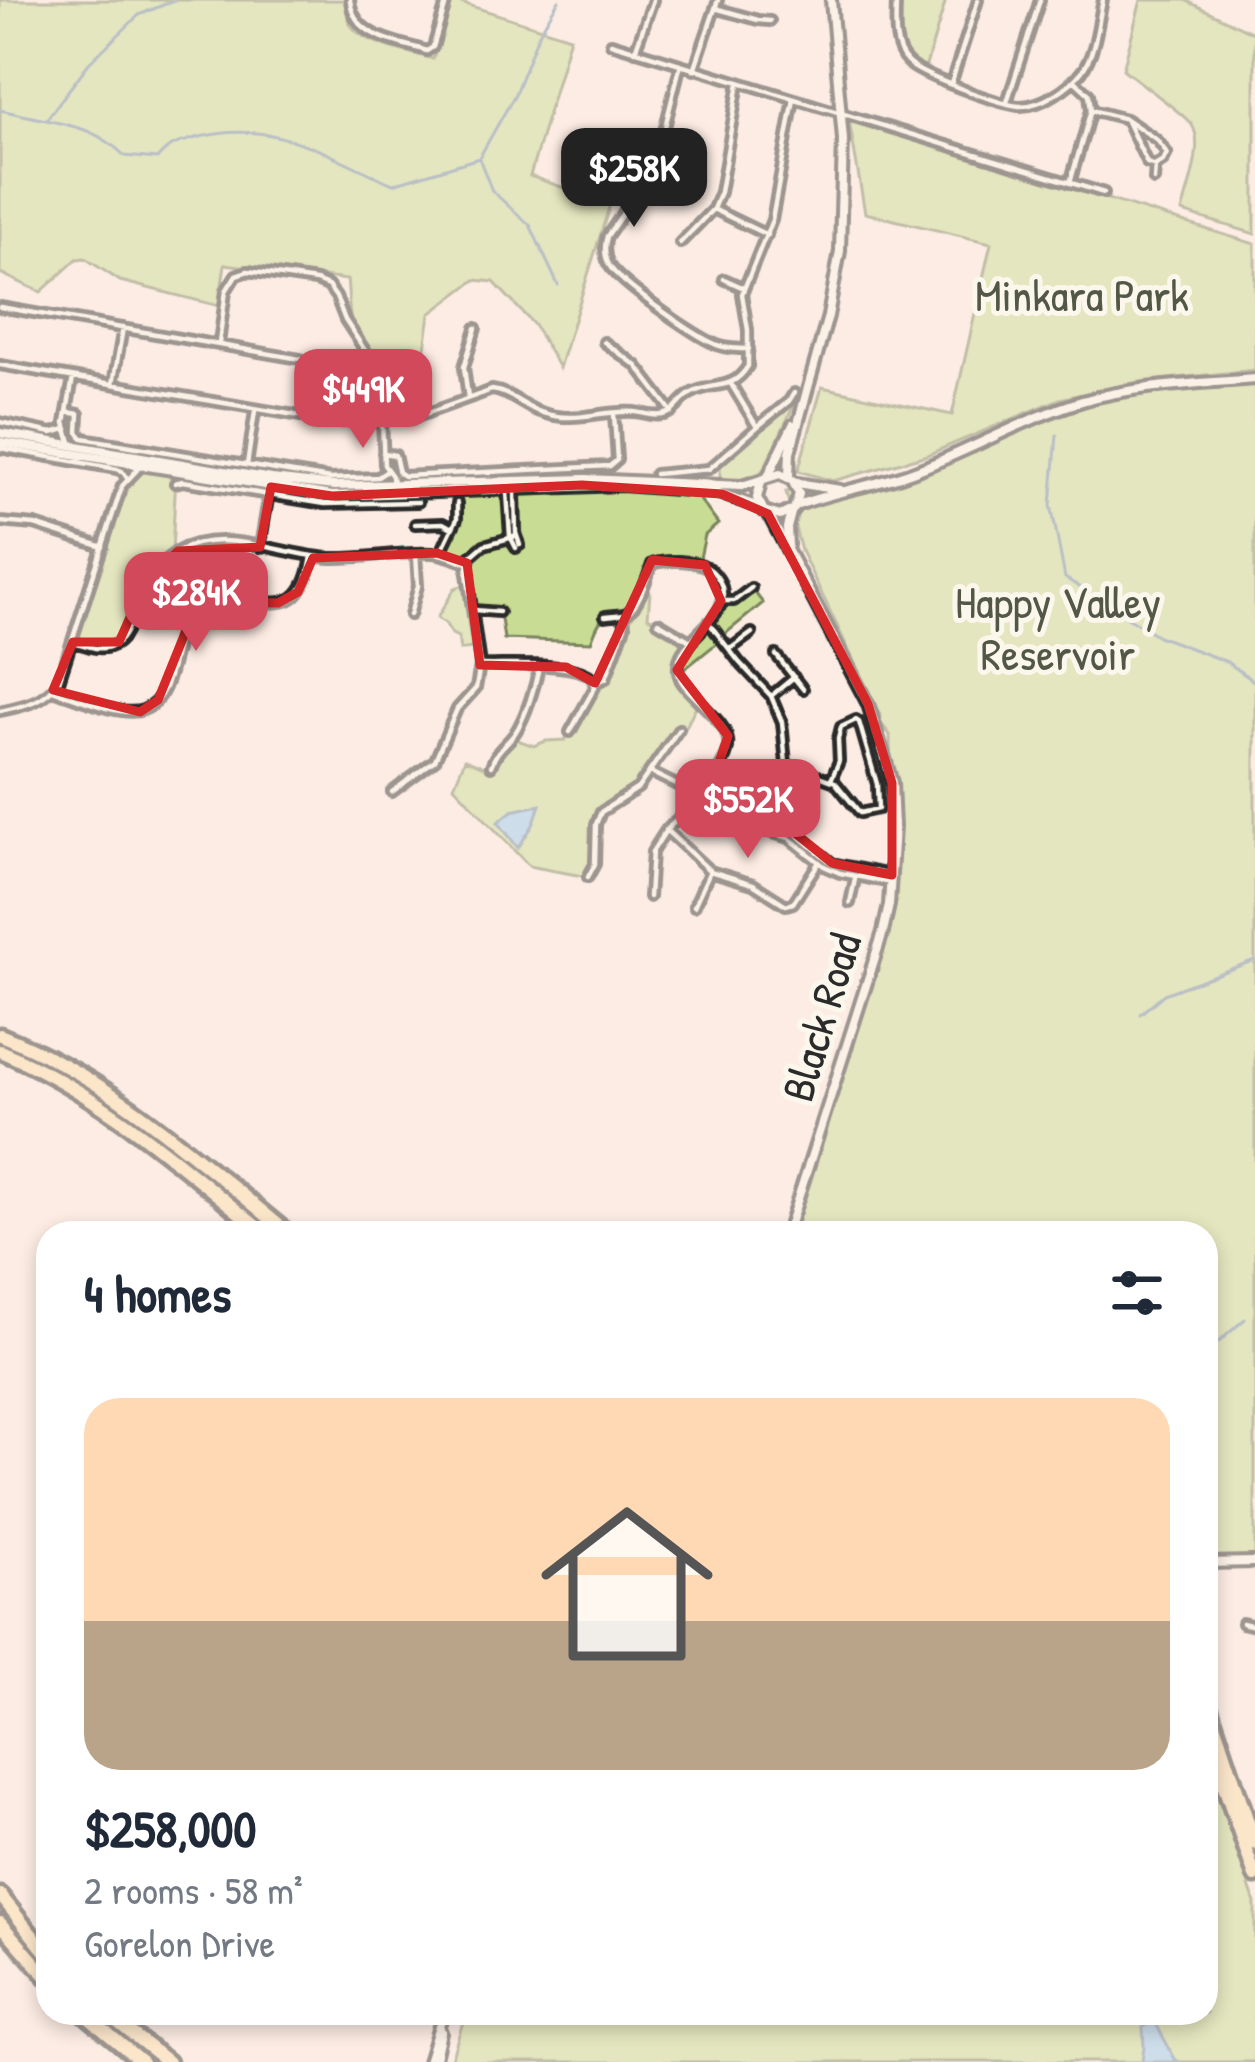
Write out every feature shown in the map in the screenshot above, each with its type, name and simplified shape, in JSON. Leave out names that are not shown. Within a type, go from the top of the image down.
[{"type":"highway","points":[[0,1035],[58,1060],[113,1093],[273,1221]]},
{"type":"highway","points":[[0,1051],[50,1073],[104,1106],[250,1221]]},
{"type":"highway","points":[[104,1106],[113,1093]]},
{"type":"highway","points":[[1218,1733],[1255,1843]]},
{"type":"highway","points":[[1218,1769],[1255,1876]]},
{"type":"highway","points":[[0,1895],[36,1940]]},
{"type":"highway","points":[[0,1923],[36,1964]]},
{"type":"highway","points":[[97,2025],[137,2059]]},
{"type":"highway","points":[[121,2025],[170,2062]]},
{"type":"main road","points":[[789,551],[787,528],[799,494],[792,480],[790,452],[839,260],[843,180],[831,0]]},
{"type":"main road","points":[[511,484],[692,489],[728,495],[780,516],[840,490],[913,472],[1083,401],[1130,390],[1255,379]]},
{"type":"main road","points":[[764,511],[757,495],[808,391]]},
{"type":"main road","points":[[0,441],[138,459],[332,496],[642,480],[734,487],[776,474],[840,490]]},
{"type":"main road","name":"Black Road","points":[[764,511],[850,666],[879,734],[892,783],[894,827],[883,932],[792,1221]]},
{"type":"main road","points":[[1218,1563],[1255,1562]]},
{"type":"main road","points":[[431,2062],[441,2025]]},
{"type":"street","points":[[350,0],[353,16],[372,34],[427,50],[433,47],[447,0]]},
{"type":"street","points":[[635,51],[652,0]]},
{"type":"street","points":[[896,0],[896,34],[904,59],[951,84],[1019,106],[1060,91],[1074,80],[1088,62],[1103,0]]},
{"type":"street","points":[[951,84],[978,0]]},
{"type":"street","points":[[1007,102],[1040,0]]},
{"type":"street","points":[[694,70],[717,4],[770,21]]},
{"type":"street","points":[[610,43],[1104,194]]},
{"type":"street","points":[[680,65],[664,131],[644,184],[607,236],[606,260],[620,278],[709,341],[734,350],[749,349]]},
{"type":"street","points":[[1070,183],[1091,110],[1089,94],[1074,80]]},
{"type":"street","points":[[680,243],[713,209],[720,192],[739,83]]},
{"type":"street","points":[[0,365],[336,422],[414,418],[498,390],[547,415],[585,418],[672,412],[694,392],[740,378],[748,366],[744,288],[767,235],[794,99]]},
{"type":"street","points":[[1091,110],[1126,119],[1165,146],[1166,157],[1155,166],[1154,180]]},
{"type":"street","points":[[1126,119],[1147,163],[1155,166]]},
{"type":"street","points":[[713,209],[767,235]]},
{"type":"street","points":[[219,343],[226,291],[236,275],[248,271],[316,281],[328,286],[364,349],[398,390],[419,401],[426,413]]},
{"type":"street","points":[[724,279],[744,288]]},
{"type":"street","points":[[0,307],[300,358],[314,377],[309,417]]},
{"type":"street","points":[[113,384],[122,328]]},
{"type":"street","points":[[468,398],[464,367],[476,328]]},
{"type":"street","points":[[604,342],[637,366],[672,412]]},
{"type":"street","points":[[70,448],[66,429],[73,378]]},
{"type":"street","points":[[730,383],[757,428]]},
{"type":"street","points":[[655,474],[709,470],[794,393]]},
{"type":"street","points":[[247,465],[256,408]]},
{"type":"street","points":[[67,412],[79,414],[78,432],[83,437],[330,479],[378,477],[387,471]]},
{"type":"street","points":[[383,453],[395,455],[404,476],[610,466],[617,460],[614,414]]},
{"type":"street","points":[[382,420],[383,453],[393,490]]},
{"type":"street","points":[[0,422],[52,433],[66,429]]},
{"type":"street","points":[[0,441],[117,469],[127,478]]},
{"type":"street","points":[[0,711],[38,701],[59,681],[127,478],[136,470],[138,459]]},
{"type":"street","points":[[175,483],[271,486],[339,506],[417,513],[452,528]]},
{"type":"street","points":[[511,484],[518,546]]},
{"type":"street","points":[[260,547],[271,486]]},
{"type":"street","points":[[440,554],[457,519],[457,503]]},
{"type":"street","points":[[0,521],[35,525],[103,547]]},
{"type":"street","points":[[392,792],[435,760],[458,709],[476,688],[480,665],[469,563],[484,545],[514,537]]},
{"type":"street","points":[[74,642],[97,649],[119,642],[146,581],[178,551],[200,544],[227,541],[329,558],[440,554],[469,563]]},
{"type":"street","points":[[410,615],[418,586],[416,554]]},
{"type":"street","points":[[53,690],[117,710],[140,712],[158,700],[187,617],[198,601],[215,595],[278,603],[298,592],[312,556]]},
{"type":"street","points":[[605,616],[630,611],[658,560],[696,562],[719,580],[721,601],[678,660],[680,679],[728,736],[728,750],[705,797],[666,830],[652,852],[649,897]]},
{"type":"street","points":[[721,601],[734,601],[751,589]]},
{"type":"street","points":[[472,610],[499,613]]},
{"type":"street","points":[[570,732],[595,683],[606,679],[625,626],[624,615]]},
{"type":"street","points":[[658,622],[692,642]]},
{"type":"street","points":[[709,623],[772,696],[782,722],[786,764],[752,823]]},
{"type":"street","points":[[730,649],[752,633]]},
{"type":"street","points":[[776,655],[803,688]]},
{"type":"street","points":[[480,665],[578,670],[595,683]]},
{"type":"street","points":[[491,766],[499,748],[514,734],[539,667]]},
{"type":"street","points":[[772,696],[794,677]]},
{"type":"street","points":[[786,764],[831,780],[860,813],[878,809],[877,784],[856,720],[841,727],[840,754],[831,780]]},
{"type":"street","points":[[589,878],[601,812],[638,788],[679,729]]},
{"type":"street","points":[[650,772],[693,793]]},
{"type":"street","points":[[695,803],[693,793],[698,789],[752,823],[795,833],[839,873],[891,879]]},
{"type":"street","points":[[666,830],[710,871],[753,884],[790,905],[821,860]]},
{"type":"street","points":[[821,860],[891,879]]},
{"type":"street","points":[[694,906],[710,871]]},
{"type":"street","points":[[850,903],[855,877]]},
{"type":"street","points":[[1242,1623],[1255,1626]]},
{"type":"highlighted area","points":[[582,485],[722,494],[768,514],[868,704],[892,783],[892,875],[832,863],[795,833],[707,798],[728,736],[677,670],[721,601],[705,565],[652,560],[595,683],[566,667],[480,665],[467,563],[437,553],[313,558],[298,592],[278,603],[198,601],[158,700],[140,712],[53,690],[73,642],[119,642],[146,581],[178,551],[260,547],[271,487],[332,496]]},
{"type":"green space","points":[[0,0],[345,0],[350,23],[361,35],[433,59],[455,1],[570,37],[530,176],[610,204],[559,368],[534,325],[494,282],[475,280],[430,314],[418,395],[389,374],[361,341],[351,321],[347,280],[225,264],[219,306],[120,281],[85,258],[77,259],[41,292],[0,273]]},
{"type":"green space","points":[[899,0],[946,0],[925,69],[904,49]]},
{"type":"green space","points":[[1141,0],[1185,0],[1255,34],[1255,234],[1182,212],[1196,156],[1196,134],[1171,106],[1123,69]]},
{"type":"green space","name":"Minkara Park","points":[[849,120],[1255,244],[1255,370],[1138,382],[1060,399],[927,455],[833,481],[798,471],[822,387],[952,415],[991,243],[865,213]]},
{"type":"green space","name":"Happy Valley Reservoir","points":[[1255,377],[1255,1558],[1218,1560],[1218,1221],[796,1221],[893,914],[890,735],[801,551],[786,492],[905,477],[1019,429],[1132,391]]},
{"type":"green space","points":[[790,402],[795,403],[764,469],[743,481],[720,481],[720,461]]},
{"type":"green space","points":[[146,470],[176,474],[172,553],[144,580],[118,640],[105,646],[82,641],[78,633],[125,487]]},
{"type":"green space","points":[[582,485],[692,489],[718,524],[705,535],[696,562],[652,564],[646,582],[648,617],[691,642],[706,626],[721,640],[678,671],[699,700],[685,729],[681,728],[647,777],[601,811],[588,877],[529,866],[454,786],[465,759],[491,766],[499,748],[514,734],[534,746],[565,740],[595,683],[606,678],[625,626],[624,615],[601,621],[591,642],[504,639],[500,612],[472,610],[477,647],[460,650],[458,637],[437,618],[455,588],[468,584],[468,563],[440,554],[457,519],[459,490]]},
{"type":"green space","points":[[751,588],[763,603],[724,635],[714,623],[723,602]]},
{"type":"green space","points":[[1218,1796],[1255,1903],[1255,2062],[450,2062],[462,2025],[1218,2025]]},
{"type":"water","points":[[540,805],[518,848],[498,822],[512,811]]},
{"type":"water","points":[[1157,2025],[1179,2062],[1142,2062],[1143,2026]]},
{"type":"waterway","points":[[0,110],[46,120],[89,63],[139,15],[175,0]]},
{"type":"waterway","points":[[46,120],[89,132],[125,156],[157,159],[174,145],[196,138],[224,133],[275,136],[393,184],[479,158],[559,0]]},
{"type":"waterway","points":[[479,158],[492,191],[530,225],[558,285]]},
{"type":"waterway","points":[[1057,435],[1051,505],[1065,578],[1158,636],[1227,662],[1255,682]]},
{"type":"waterway","points":[[1140,1014],[1164,994],[1255,960]]},
{"type":"waterway","points":[[1218,1343],[1245,1319]]}]
